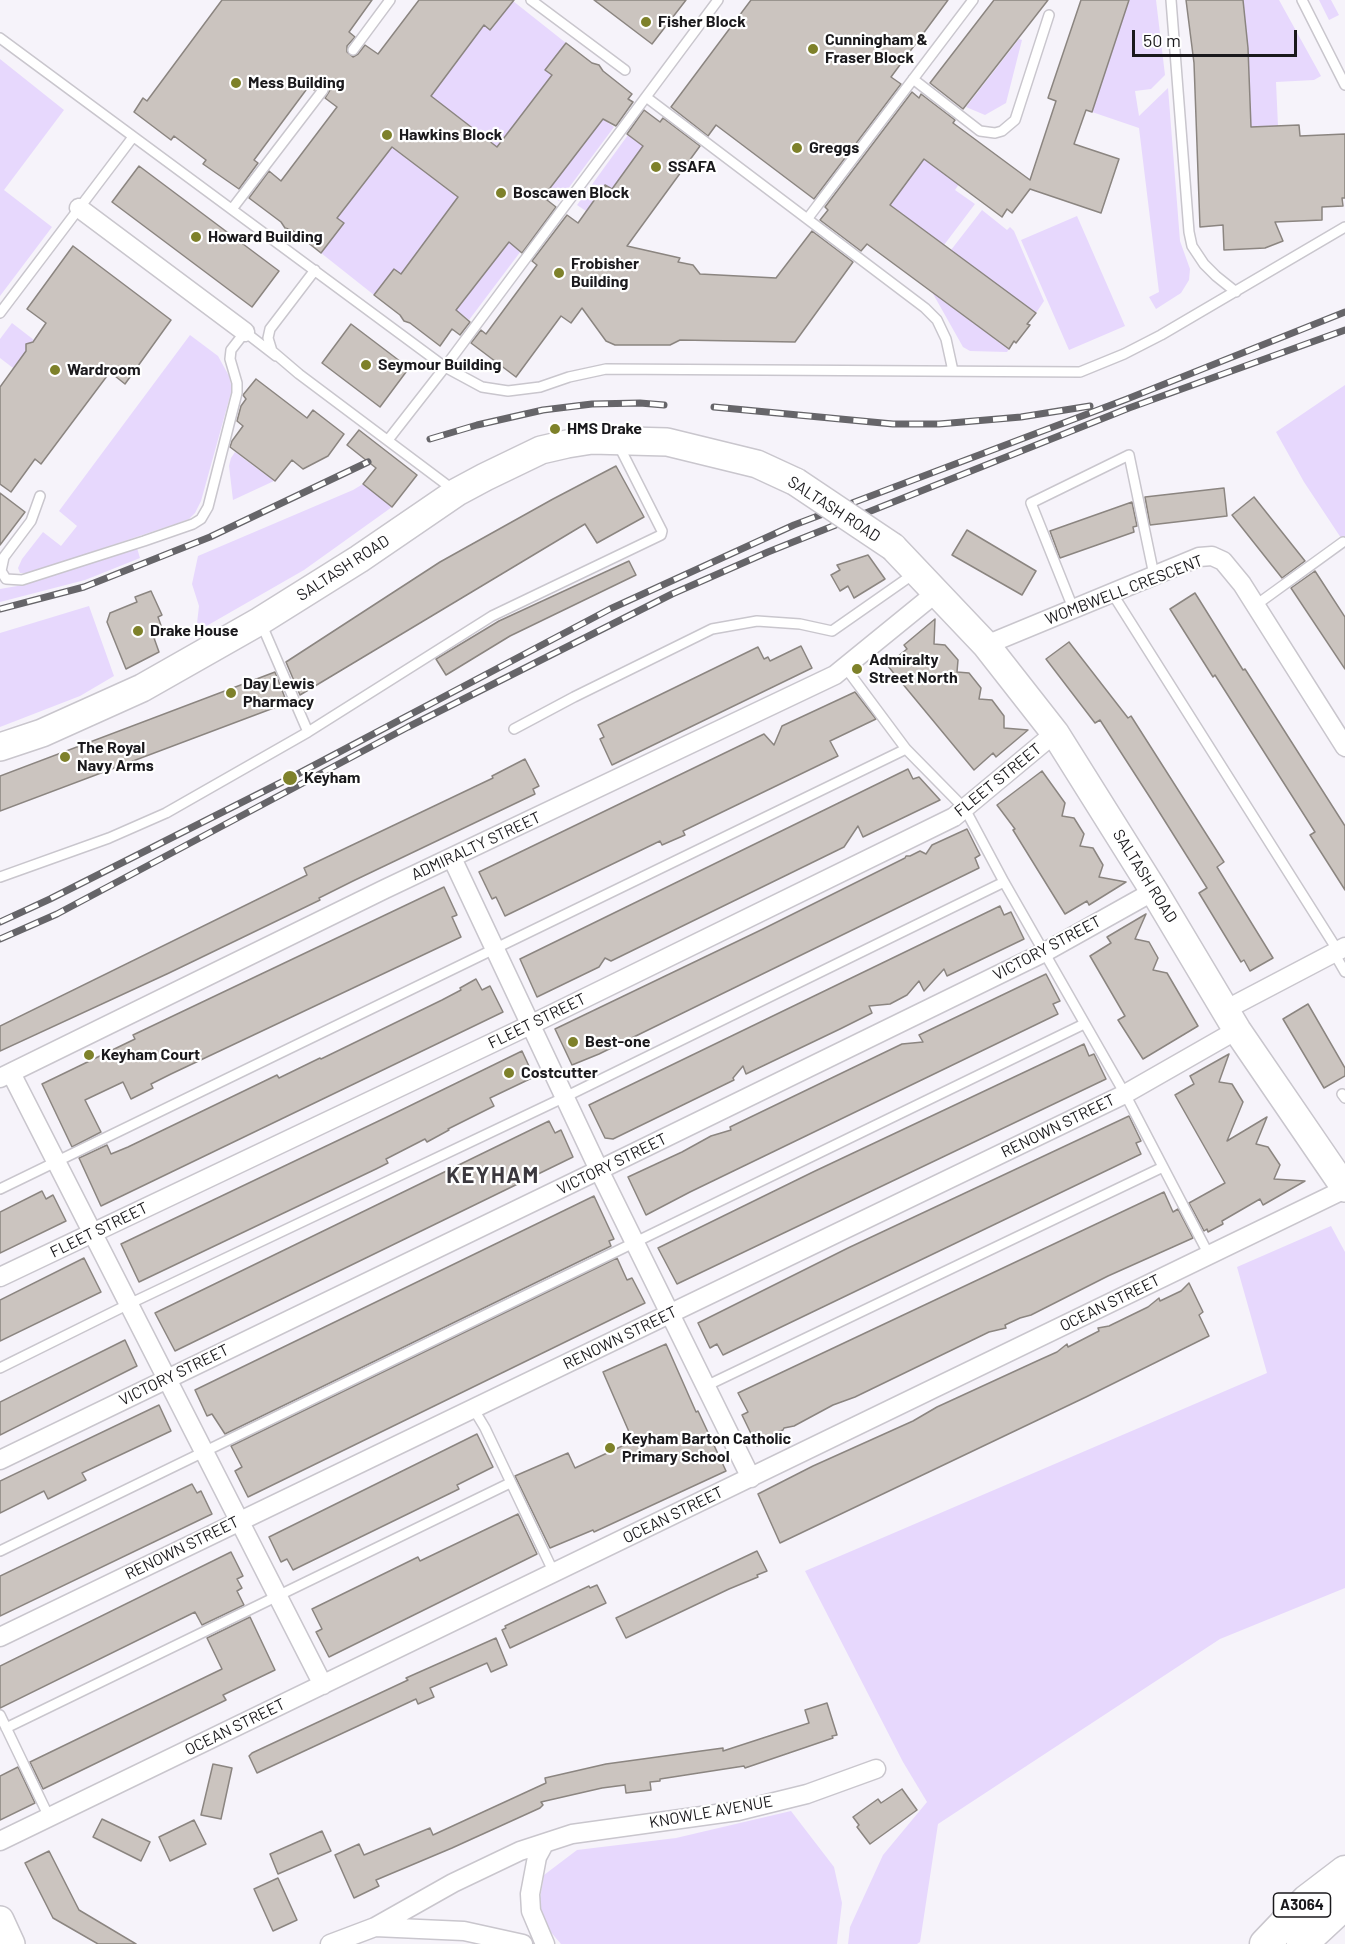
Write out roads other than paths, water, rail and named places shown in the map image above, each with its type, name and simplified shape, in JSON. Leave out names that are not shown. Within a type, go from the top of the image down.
[{"type":"main road","name":"SALTASH ROAD","points":[[0,747],[42,734],[142,688],[260,621],[359,559],[457,492],[541,450],[567,444],[615,440],[667,442],[757,464],[796,482],[893,547],[986,645],[1055,733],[1231,1020],[1345,1188]]},
{"type":"main road","name":"A3064","points":[[1265,1944],[1307,1900],[1345,1871]]},
{"type":"main road","name":"A3064","points":[[1302,1944],[1345,1904]]},
{"type":"main road","points":[[0,1920],[11,1944]]},
{"type":"street","points":[[79,208],[245,332]]},
{"type":"street","name":"WOMBWELL CRESCENT","points":[[986,645],[1154,575],[1200,557],[1212,556],[1223,561],[1242,584],[1345,747]]},
{"type":"street","name":"ADMIRALTY STREET","points":[[5,1076],[452,858],[835,675],[937,592]]},
{"type":"street","name":"FLEET STREET","points":[[0,1277],[530,1025],[954,817],[1055,733]]},
{"type":"street","points":[[452,858],[599,1170],[751,1478]]},
{"type":"street","name":"VICTORY STREET","points":[[0,1460],[1045,951],[1154,891]]},
{"type":"street","points":[[1231,1020],[1339,950]]},
{"type":"street","name":"RENOWN STREET","points":[[0,1637],[1125,1094],[1231,1020]]},
{"type":"street","points":[[5,1076],[56,1162],[323,1685]]},
{"type":"street","name":"OCEAN STREET","points":[[0,1841],[1345,1188]]},
{"type":"street","name":"KNOWLE AVENUE","points":[[375,1927],[453,1883],[520,1851],[572,1834],[738,1811],[807,1794],[876,1769]]},
{"type":"street","points":[[544,1844],[537,1857],[530,1894],[531,1911],[545,1944]]},
{"type":"street","points":[[330,1944],[375,1927],[464,1931],[524,1944]]},
{"type":"lane","points":[[352,50],[390,0]]},
{"type":"lane","points":[[531,0],[625,70]]},
{"type":"lane","points":[[388,440],[445,367],[718,0]]},
{"type":"lane","points":[[808,218],[974,0]]},
{"type":"lane","points":[[1171,0],[1192,246],[1215,276],[1236,292]]},
{"type":"lane","points":[[1302,0],[1345,85]]},
{"type":"lane","points":[[913,79],[980,131],[995,134],[1002,131],[1015,120],[1049,15]]},
{"type":"lane","points":[[0,38],[445,367],[482,387],[508,391],[540,387],[569,377],[606,369],[1080,372],[1124,354],[1236,292],[1345,227]]},
{"type":"lane","points":[[232,209],[322,90]]},
{"type":"lane","points":[[646,97],[925,308],[937,320],[946,339],[952,371]]},
{"type":"lane","points":[[0,313],[133,136]]},
{"type":"lane","points":[[276,356],[269,342],[270,329],[315,270]]},
{"type":"lane","points":[[40,496],[31,521],[4,557],[1,571],[6,579],[22,580],[188,527],[201,519],[208,507],[237,393],[230,354],[245,332],[457,492]]},
{"type":"lane","points":[[0,877],[109,838],[166,813],[308,732],[492,616],[662,535],[615,440]]},
{"type":"lane","points":[[1073,608],[1031,502],[1129,455],[1154,575]]},
{"type":"lane","points":[[1256,605],[1343,542]]},
{"type":"lane","points":[[514,729],[712,629],[757,621],[800,624],[832,631],[916,572]]},
{"type":"lane","points":[[1112,592],[1339,950],[1345,972]]},
{"type":"lane","points":[[260,621],[308,732]]},
{"type":"lane","points":[[845,667],[906,749],[965,809],[1125,1094],[1209,1255]]},
{"type":"lane","points":[[0,1189],[906,749]]},
{"type":"lane","points":[[0,1368],[129,1304],[565,1097],[1004,882]]},
{"type":"lane","points":[[0,1551],[1084,1024]]},
{"type":"lane","points":[[706,1386],[1163,1167]]},
{"type":"lane","points":[[473,1408],[485,1428],[554,1573]]},
{"type":"lane","points":[[6,1728],[510,1483]]},
{"type":"lane","points":[[0,1715],[50,1817]]},
{"type":"railway","points":[[0,922],[290,778],[610,609],[794,525],[1127,399],[1345,312]]},
{"type":"railway","points":[[0,939],[57,914],[408,727],[672,594],[768,552],[1129,408],[1345,330]]},
{"type":"railway","points":[[430,439],[477,425],[543,410],[592,404],[664,405]]},
{"type":"railway","points":[[714,407],[893,424],[939,424],[1021,417],[1090,406]]},
{"type":"railway","points":[[0,609],[84,587],[210,537],[368,462]]},
{"type":"place","name":"Fisher Block","points":[[646,22]]},
{"type":"place","name":"Cunningham & Fraser Block","points":[[813,49]]},
{"type":"place","name":"Mess Building","points":[[236,83]]},
{"type":"place","name":"Hawkins Block","points":[[387,135]]},
{"type":"place","name":"Greggs","points":[[797,148]]},
{"type":"place","name":"SSAFA","points":[[656,167]]},
{"type":"place","name":"Boscawen Block","points":[[501,193]]},
{"type":"place","name":"Howard Building","points":[[196,237]]},
{"type":"place","name":"Frobisher Building","points":[[559,273]]},
{"type":"place","name":"Seymour Building","points":[[366,365]]},
{"type":"place","name":"Wardroom","points":[[55,370]]},
{"type":"place","name":"HMS Drake","points":[[555,429]]},
{"type":"place","name":"Drake House","points":[[138,631]]},
{"type":"place","name":"Admiralty Street North","points":[[857,669]]},
{"type":"place","name":"Day Lewis Pharmacy","points":[[231,693]]},
{"type":"place","name":"The Royal Navy Arms","points":[[65,757]]},
{"type":"place","name":"Keyham","points":[[290,778]]},
{"type":"place","name":"Best-one","points":[[573,1042]]},
{"type":"place","name":"Keyham Court","points":[[89,1055]]},
{"type":"place","name":"Costcutter","points":[[509,1073]]},
{"type":"place","name":"Keyham Barton Catholic Primary School","points":[[610,1448]]},
{"type":"district","name":"KEYHAM","points":[[493,1176]]}]
